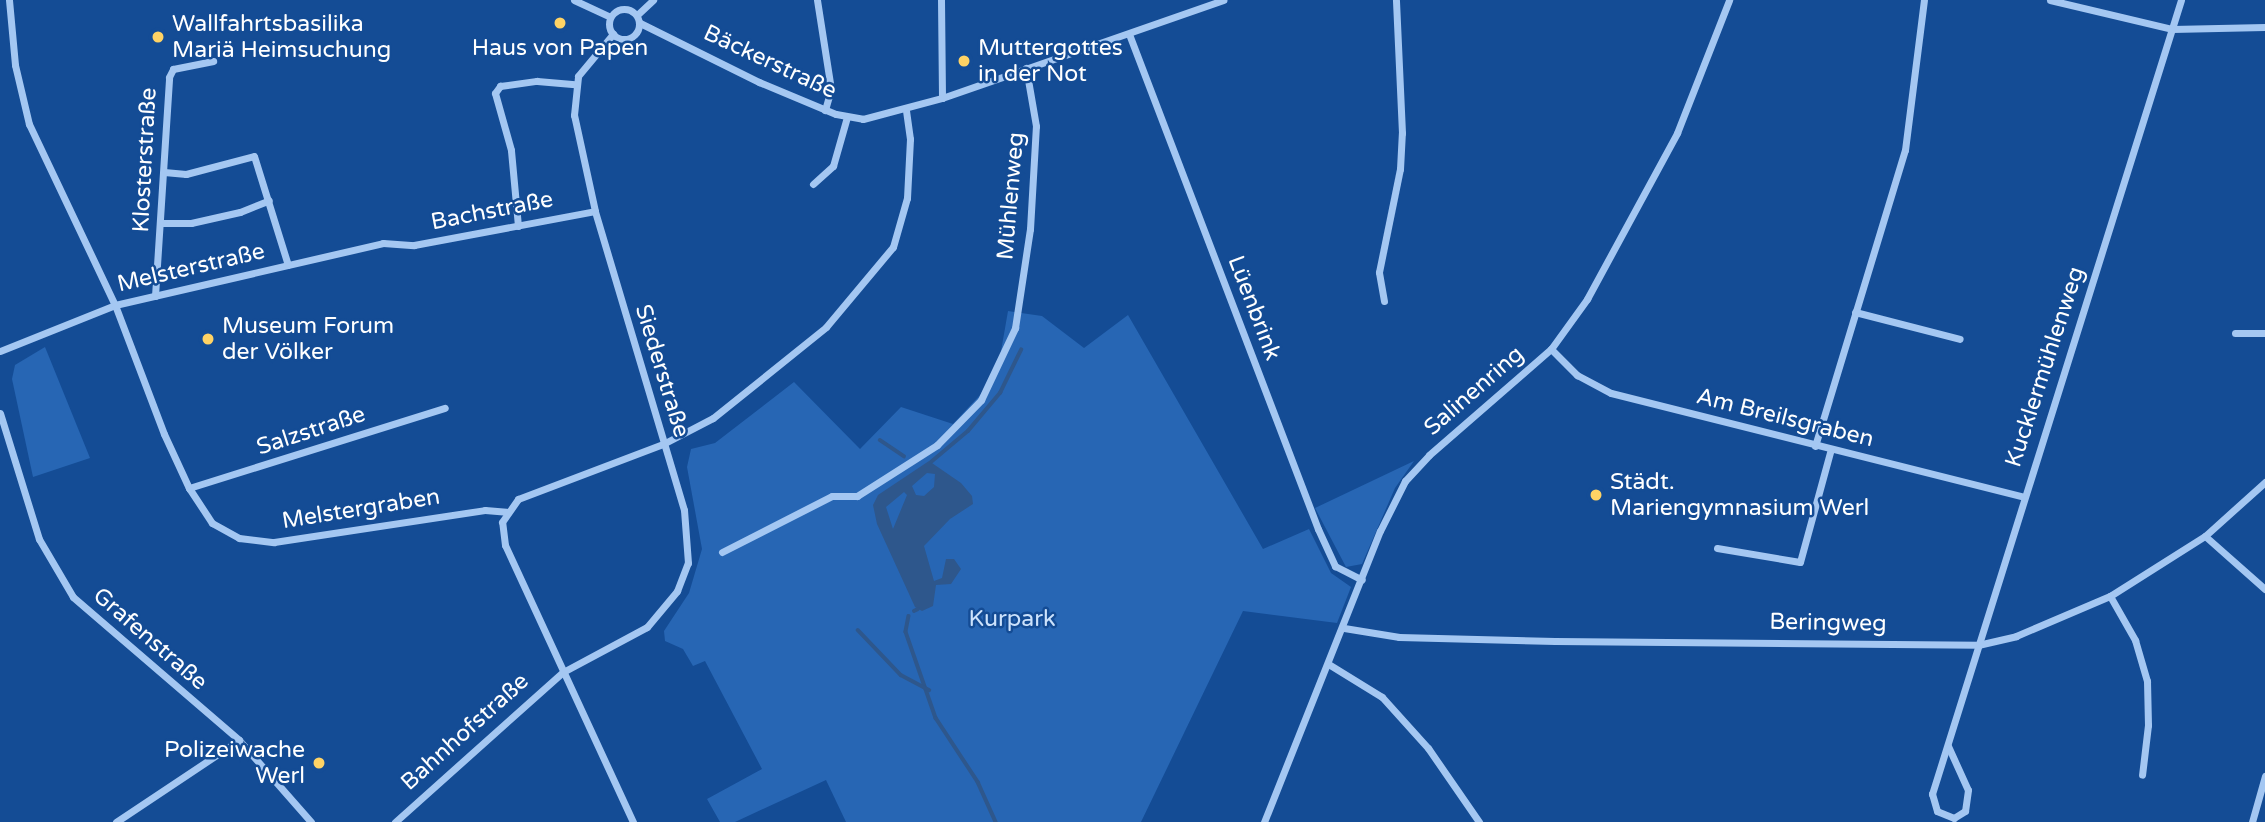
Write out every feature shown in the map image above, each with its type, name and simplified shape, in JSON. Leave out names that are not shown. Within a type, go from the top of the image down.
[{"type":"street","name":"Melstergraben","points":[[9,0],[15,65],[29,124],[115,305],[135,365],[189,488],[212,523],[254,540],[332,536],[485,510],[506,512]]},
{"type":"street","points":[[574,0],[610,16]]},
{"type":"street","points":[[613,34],[630,38],[638,19],[653,0]]},
{"type":"street","points":[[817,0],[831,89],[825,110]]},
{"type":"street","points":[[941,0],[942,98]]},
{"type":"street","name":"Bäckerstraße","points":[[624,4],[638,19],[825,110],[863,119],[906,110],[1223,0]]},
{"type":"street","points":[[1384,301],[1379,272],[1400,169],[1402,133],[1396,0]]},
{"type":"street","name":"Salinenring","points":[[1264,822],[1405,481],[1429,455],[1551,349],[1587,299],[1677,133],[1729,0]]},
{"type":"street","points":[[1815,446],[1905,150],[1924,0]]},
{"type":"street","points":[[2050,0],[2172,29],[2265,27]]},
{"type":"street","name":"Kucklermühlenweg","points":[[1948,747],[1968,790],[1967,807],[1954,818],[1937,811],[1932,794],[2181,0]]},
{"type":"street","points":[[610,16],[624,4]]},
{"type":"street","points":[[518,226],[511,150],[495,93],[500,86],[537,81],[575,84],[613,34],[610,16]]},
{"type":"street","name":"Lüenbrink","points":[[1129,34],[1335,566],[1362,580]]},
{"type":"street","name":"Klosterstraße","points":[[155,296],[169,77],[173,69],[213,61]]},
{"type":"street","name":"Mühlenweg","points":[[722,552],[832,496],[857,496],[937,445],[981,400],[1015,327],[1035,164],[1035,109],[1026,68]]},
{"type":"street","name":"Siederstraße","points":[[563,672],[647,627],[684,576],[690,550],[687,521],[595,211],[574,115],[575,84]]},
{"type":"street","points":[[633,822],[505,545],[501,532],[506,512],[518,499],[663,444],[713,418],[781,367],[826,327],[880,268],[893,247],[907,198],[911,139],[906,110]]},
{"type":"street","points":[[813,184],[832,166],[847,117]]},
{"type":"street","points":[[164,172],[186,174],[254,156],[288,265]]},
{"type":"street","points":[[160,223],[191,223],[240,212],[269,200]]},
{"type":"street","name":"Bachstraße","points":[[397,244],[414,245],[595,211]]},
{"type":"street","name":"Melsterstraße","points":[[0,351],[115,305],[299,262],[397,244]]},
{"type":"street","points":[[1855,312],[1960,339]]},
{"type":"street","points":[[2235,333],[2265,333]]},
{"type":"street","name":"Am Breilsgraben","points":[[1551,349],[1577,375],[1611,393],[2024,497]]},
{"type":"street","name":"Salzstraße","points":[[189,488],[445,408]]},
{"type":"street","name":"Grafenstraße","points":[[0,413],[39,540],[73,597],[239,740],[311,822]]},
{"type":"street","points":[[1717,548],[1800,562],[1830,450]]},
{"type":"street","name":"Beringweg","points":[[1344,628],[1382,636],[1477,639],[1978,645],[2016,636],[2110,596],[2205,536],[2265,482]]},
{"type":"street","points":[[2205,536],[2265,589]]},
{"type":"street","points":[[2110,596],[2135,640],[2147,681],[2148,725],[2142,775]]},
{"type":"street","points":[[1330,665],[1382,697],[1428,748],[1479,822]]},
{"type":"street","name":"Bahnhofstraße","points":[[394,822],[563,672]]},
{"type":"street","points":[[116,822],[239,740]]},
{"type":"street","points":[[2252,822],[2265,776]]},
{"type":"green space","name":"Kurpark","points":[[1008,311],[1042,316],[1084,348],[1128,315],[1263,549],[1309,529],[1331,573],[1351,587],[1337,623],[1243,611],[1141,822],[846,822],[826,780],[735,822],[720,822],[707,799],[762,769],[705,661],[693,666],[683,649],[665,641],[664,631],[689,593],[702,549],[687,467],[691,449],[715,443],[794,382],[860,449],[901,407],[953,424],[981,394],[1000,357]]},
{"type":"green space","points":[[45,347],[90,458],[33,477],[12,379],[15,365]]},
{"type":"green space","points":[[1414,461],[1395,488],[1362,564],[1346,567],[1315,508]]},
{"type":"shaded area","points":[[929,461],[961,483],[972,496],[973,504],[950,519],[924,546],[934,581],[942,578],[946,559],[954,559],[961,569],[951,584],[936,585],[933,606],[922,611],[915,607],[877,524],[873,505],[878,495]],"holes":[[[927,473],[935,474],[934,487],[924,496],[916,495],[912,486]],[[904,492],[907,495],[893,529],[886,507]]]},
{"type":"waterway","points":[[931,462],[968,431],[1000,393],[1021,350]]},
{"type":"waterway","points":[[880,440],[904,456]]},
{"type":"waterway","points":[[914,611],[918,609]]},
{"type":"waterway","points":[[909,616],[906,632],[936,718],[978,782],[996,822]]},
{"type":"waterway","points":[[858,630],[901,675],[929,690]]},
{"type":"place","name":"Haus von Papen","points":[[560,23]]},
{"type":"place","name":"Wallfahrtsbasilika Mariä Heimsuchung","points":[[158,37]]},
{"type":"place","name":"Muttergottes in der Not","points":[[964,61]]},
{"type":"place","name":"Museum Forum der Völker","points":[[208,339]]},
{"type":"place","name":"Städt. Mariengymnasium Werl","points":[[1596,495]]},
{"type":"place","name":"Polizeiwache Werl","points":[[319,763]]}]
